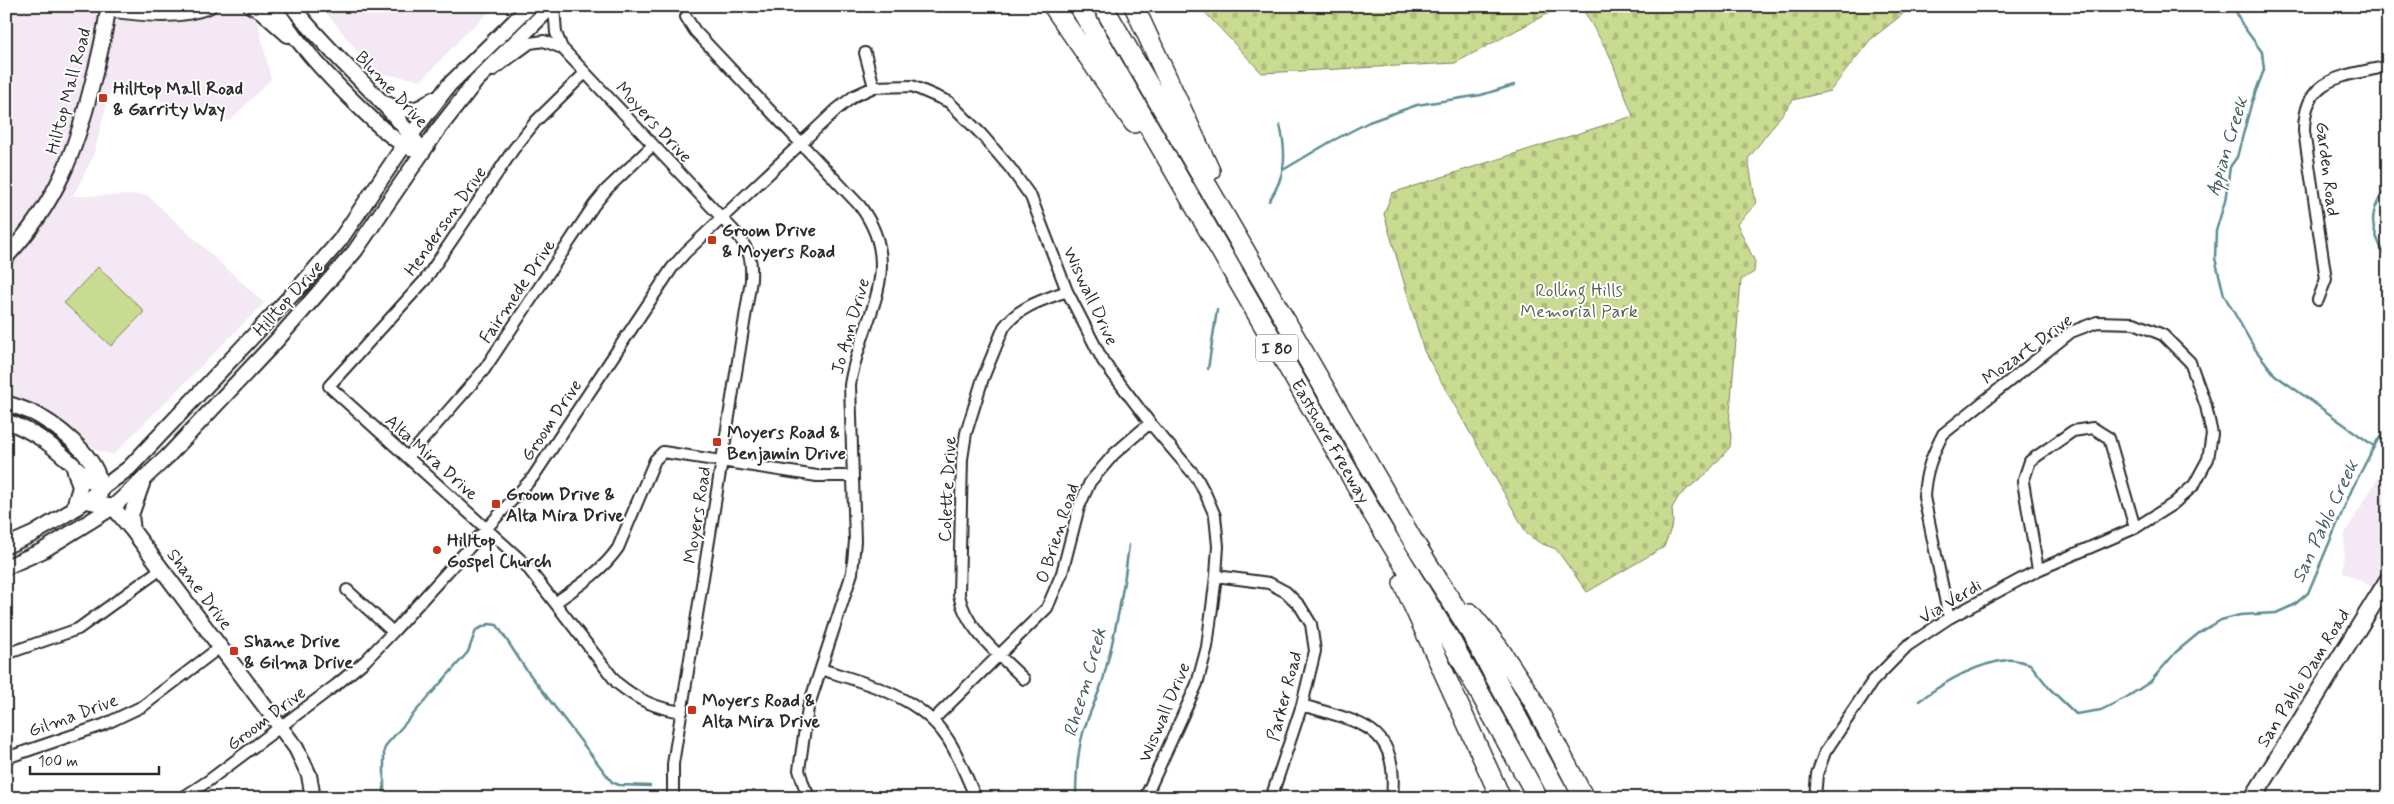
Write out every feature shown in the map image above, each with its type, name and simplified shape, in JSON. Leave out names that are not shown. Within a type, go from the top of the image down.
[{"type":"highway","points":[[1053,6],[1128,115],[1184,188]]},
{"type":"highway","name":"Eastshore Freeway","points":[[1079,6],[1370,509],[1452,643],[1538,798]]},
{"type":"highway","name":"Eastshore Freeway","points":[[1103,6],[1412,539],[1469,629],[1561,798]]},
{"type":"highway","points":[[1134,6],[1193,130],[1241,244]]},
{"type":"highway","points":[[1370,509],[1502,798]]},
{"type":"highway","points":[[1412,539],[1502,654],[1531,697],[1584,798]]},
{"type":"main road","points":[[108,8],[148,14],[220,6]]},
{"type":"main road","points":[[251,6],[261,11],[305,50]]},
{"type":"main road","name":"Blume Drive","points":[[273,6],[305,50],[388,134],[407,140],[423,152]]},
{"type":"main road","name":"Blume Drive","points":[[292,6],[336,56],[382,101],[407,140]]},
{"type":"main road","name":"Hilltop Drive","points":[[102,490],[129,468],[257,334],[326,256],[359,214],[407,140],[449,85],[530,6]]},
{"type":"main road","name":"Hilltop Drive","points":[[6,567],[42,551],[91,522],[144,480],[317,296],[355,251],[423,152],[476,80],[553,6]]},
{"type":"main road","name":"Hilltop Mall Road","points":[[6,257],[40,216],[55,192],[71,158],[94,75],[108,8]]},
{"type":"main road","points":[[382,101],[401,110],[418,109],[449,85]]},
{"type":"main road","points":[[6,403],[37,414],[67,434],[88,458],[104,470],[129,468],[118,500],[92,502],[73,510],[33,534],[6,546]]},
{"type":"main road","name":"Shane Drive","points":[[6,421],[34,433],[53,445],[102,490],[118,500],[133,531],[281,728],[304,762],[310,775],[313,798]]},
{"type":"main road","points":[[88,458],[102,490],[92,502],[91,522]]},
{"type":"main road","points":[[72,462],[80,487],[73,510]]},
{"type":"main road","points":[[133,531],[131,515],[144,480]]},
{"type":"main road","name":"San Pablo Dam Road","points":[[2253,798],[2383,599],[2388,580]]},
{"type":"street","points":[[553,6],[556,33],[562,48]]},
{"type":"street","name":"Jo Ann Drive","points":[[686,17],[695,31],[801,143],[870,220],[878,236],[882,258],[877,294],[852,367],[850,385],[855,541],[852,573],[808,708],[800,752],[799,770],[810,798]]},
{"type":"street","points":[[476,80],[506,62],[530,43],[544,41],[562,48]]},
{"type":"street","name":"Moyers Drive","points":[[562,48],[722,218]]},
{"type":"street","points":[[864,53],[874,87]]},
{"type":"street","name":"Garden Road","points":[[2318,300],[2326,279],[2304,131],[2306,108],[2318,88],[2328,81],[2388,66]]},
{"type":"street","name":"Henderson Drive","points":[[329,386],[425,280],[513,150],[536,121],[585,73]]},
{"type":"street","name":"Wiswall Drive","points":[[722,218],[854,96],[874,87],[912,86],[931,92],[949,102],[982,135],[1011,169],[1031,197],[1067,291],[1103,362],[1150,423],[1197,478],[1215,516],[1218,546],[1207,647],[1197,684],[1145,798]]},
{"type":"street","name":"Fairmede Drive","points":[[408,456],[484,370],[594,205],[607,189],[653,145]]},
{"type":"street","name":"Moyers Road","points":[[673,798],[673,764],[751,280],[752,261],[748,249],[722,218]]},
{"type":"street","name":"Groom Drive","points":[[182,798],[281,728],[365,661],[393,632],[533,478],[672,268],[722,218]]},
{"type":"street","name":"Colette Drive","points":[[1024,679],[968,622],[961,609],[958,595],[962,459],[966,433],[978,393],[1004,327],[1013,316],[1025,307],[1067,291]]},
{"type":"street","name":"Mozart Drive","points":[[1949,618],[1924,497],[1925,479],[1932,454],[1943,434],[2071,332],[2097,322],[2134,323],[2163,335],[2190,362],[2206,406],[2212,434],[2208,459],[2194,485],[2173,504]]},
{"type":"street","name":"Alta Mira Drive","points":[[329,386],[524,563],[617,683],[634,697],[650,706],[682,712]]},
{"type":"street","name":"O Brien Road","points":[[933,720],[1047,608],[1056,592],[1079,507],[1090,482],[1114,454],[1150,423]]},
{"type":"street","points":[[2038,570],[2023,482],[2030,461],[2073,431],[2093,428],[2109,438],[2135,528]]},
{"type":"street","points":[[556,602],[590,578],[609,560],[618,548],[656,460],[663,452],[817,476],[852,476]]},
{"type":"street","name":"Via Verdi","points":[[1815,798],[1817,774],[1825,752],[1872,682],[1907,646],[1949,618],[2038,570],[2135,528],[2173,504]]},
{"type":"street","points":[[6,654],[78,629],[161,569]]},
{"type":"street","name":"Parker Road","points":[[1216,576],[1269,583],[1286,592],[1300,606],[1311,624],[1315,651],[1302,705],[1271,798]]},
{"type":"street","points":[[347,590],[393,632]]},
{"type":"street","name":"Gilma Drive","points":[[6,758],[103,725],[143,706],[220,647]]},
{"type":"street","points":[[821,668],[913,703],[933,720],[952,745],[976,798]]},
{"type":"street","points":[[1302,705],[1362,724],[1378,735],[1393,762],[1392,798]]},
{"type":"shaded area","points":[[6,6],[254,6],[271,79],[230,121],[111,87],[93,157],[73,196],[147,195],[264,303],[113,455],[96,450],[59,419],[6,399]]},
{"type":"shaded area","points":[[321,6],[496,6],[469,30],[422,80],[375,73]]},
{"type":"shaded area","points":[[2388,461],[2388,595],[2343,572],[2345,533]]},
{"type":"green space","points":[[1199,6],[1562,6],[1455,63],[1262,73]]},
{"type":"green space","name":"Rolling Hills Memorial Park","points":[[1581,6],[1913,6],[1870,40],[1830,91],[1793,100],[1748,159],[1756,204],[1737,224],[1755,262],[1754,272],[1741,280],[1729,424],[1730,447],[1707,473],[1679,496],[1672,508],[1673,523],[1664,547],[1587,592],[1556,549],[1540,543],[1527,534],[1424,351],[1384,214],[1392,193],[1633,116],[1609,54]]},
{"type":"green space","points":[[98,267],[143,310],[143,313],[111,346],[64,303]]},
{"type":"waterway","name":"Appian Creek","points":[[2234,6],[2241,23],[2262,52],[2264,70],[2252,101],[2237,157],[2230,167],[2225,201],[2216,231],[2215,258],[2224,295],[2255,349],[2275,375],[2374,446]]},
{"type":"waterway","name":"Rheem Creek","points":[[1283,170],[1330,142],[1369,122],[1417,105],[1481,95],[1514,85]]},
{"type":"waterway","name":"Rheem Creek","points":[[1269,201],[1279,183],[1284,165],[1284,146],[1280,125]]},
{"type":"waterway","name":"San Pablo Creek","points":[[2388,186],[2380,197],[2373,216],[2375,233],[2388,263]]},
{"type":"waterway","name":"Rheem Creek","points":[[1208,369],[1217,310]]},
{"type":"waterway","name":"San Pablo Creek","points":[[1919,701],[1960,675],[1983,665],[2013,660],[2030,664],[2050,689],[2076,714],[2101,710],[2127,697],[2150,682],[2176,652],[2199,633],[2221,620],[2240,615],[2276,613],[2294,605],[2308,593],[2352,489],[2377,441],[2388,428]]},
{"type":"waterway","name":"Rheem Creek","points":[[1076,798],[1077,765],[1081,741],[1103,680],[1122,596],[1129,545]]},
{"type":"waterway","points":[[384,798],[384,750],[387,744],[468,652],[476,630],[489,624],[497,625],[525,668],[612,782],[619,785],[650,786]]},
{"type":"place","name":"Hilltop Mall Road & Garrity Way","points":[[103,98]]},
{"type":"place","name":"Groom Drive & Moyers Road","points":[[712,240]]},
{"type":"place","name":"Moyers Road & Benjamin Drive","points":[[717,442]]},
{"type":"place","name":"Groom Drive & Alta Mira Drive","points":[[496,504]]},
{"type":"place","name":"Hilltop Gospel Church","points":[[437,550]]},
{"type":"place","name":"Shane Drive & Gilma Drive","points":[[234,651]]},
{"type":"place","name":"Moyers Road & Alta Mira Drive","points":[[692,710]]}]
